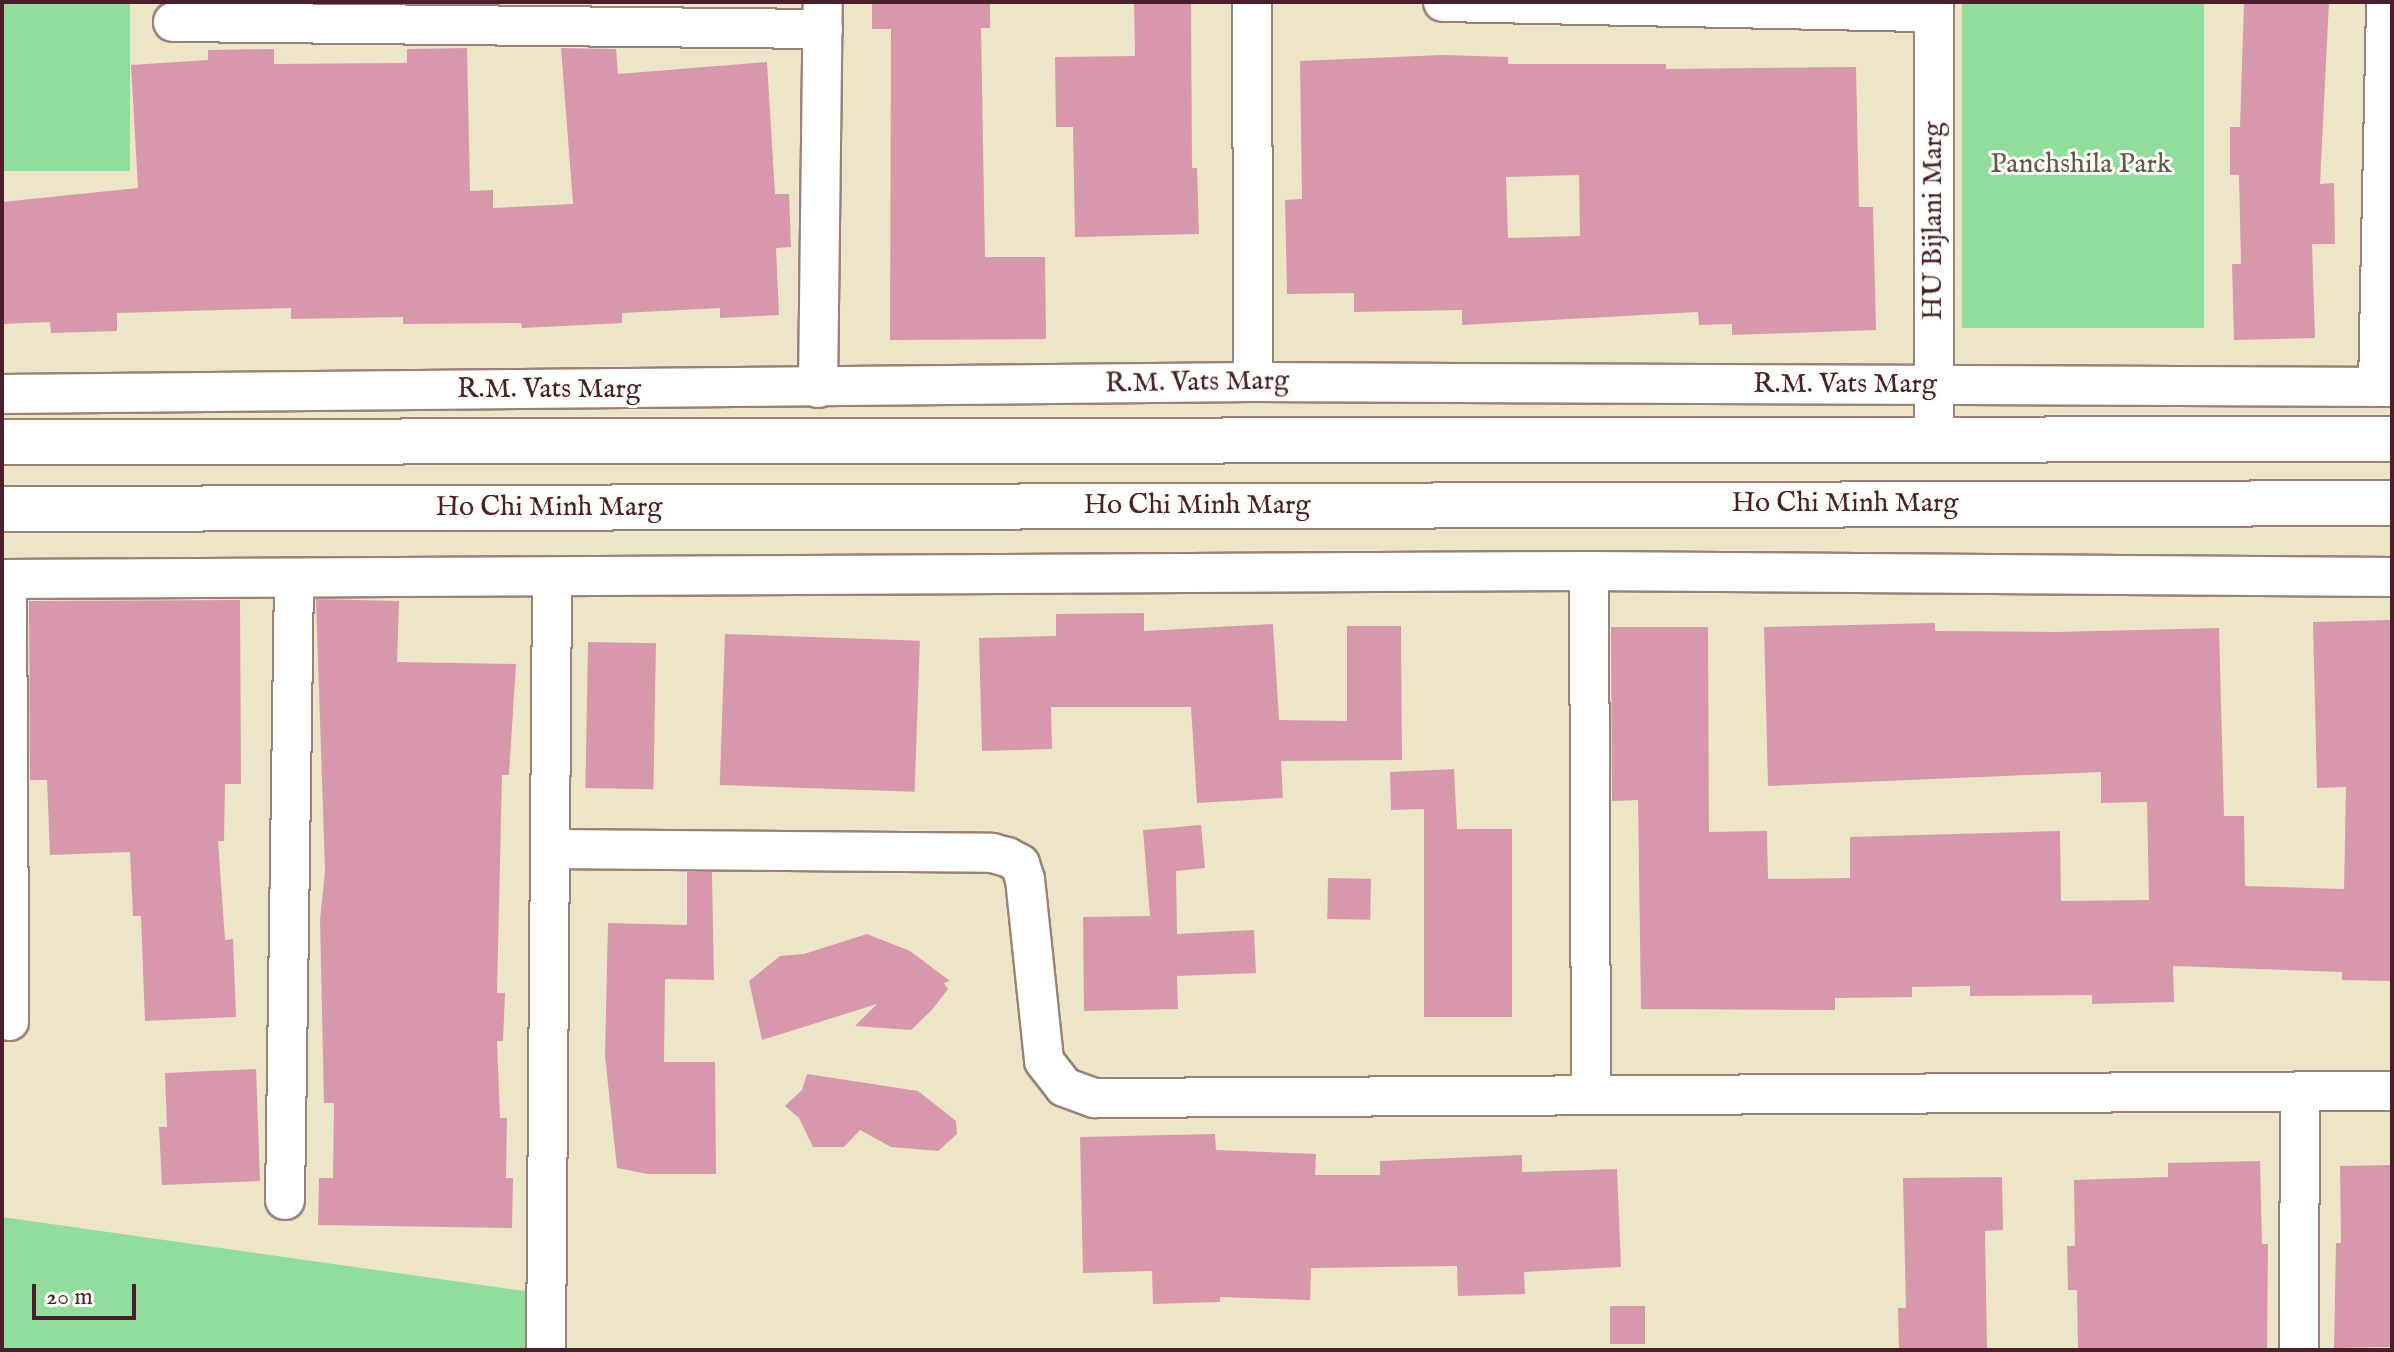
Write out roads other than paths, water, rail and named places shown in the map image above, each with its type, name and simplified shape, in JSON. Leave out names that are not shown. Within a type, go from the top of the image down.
[{"type":"main road","points":[[2,442],[2392,439]]},
{"type":"main road","name":"Ho Chi Minh Marg","points":[[2,509],[2392,503]]},
{"type":"street","points":[[1252,2],[1253,382]]},
{"type":"street","points":[[1443,2],[1934,7]]},
{"type":"street","points":[[2385,387],[2386,2]]},
{"type":"street","name":"HU Bijlani Marg","points":[[1934,7],[1934,439]]},
{"type":"street","points":[[173,22],[823,16],[818,388]]},
{"type":"street","name":"R.M. Vats Marg","points":[[2,394],[1253,382],[2385,387]]},
{"type":"street","points":[[1589,571],[1591,1094]]},
{"type":"street","points":[[9,1021],[5,579],[552,580],[1589,571],[2392,577]]},
{"type":"street","points":[[285,1200],[294,579]]},
{"type":"street","points":[[546,1350],[552,580]]},
{"type":"street","points":[[551,849],[992,853],[1007,857],[1020,864],[1025,879],[1044,1061],[1064,1087],[1095,1098],[2392,1091]]},
{"type":"street","points":[[2299,1350],[2300,1091]]},
{"type":"park label","name":"Panchshila Park","points":[[2081,165]]}]
